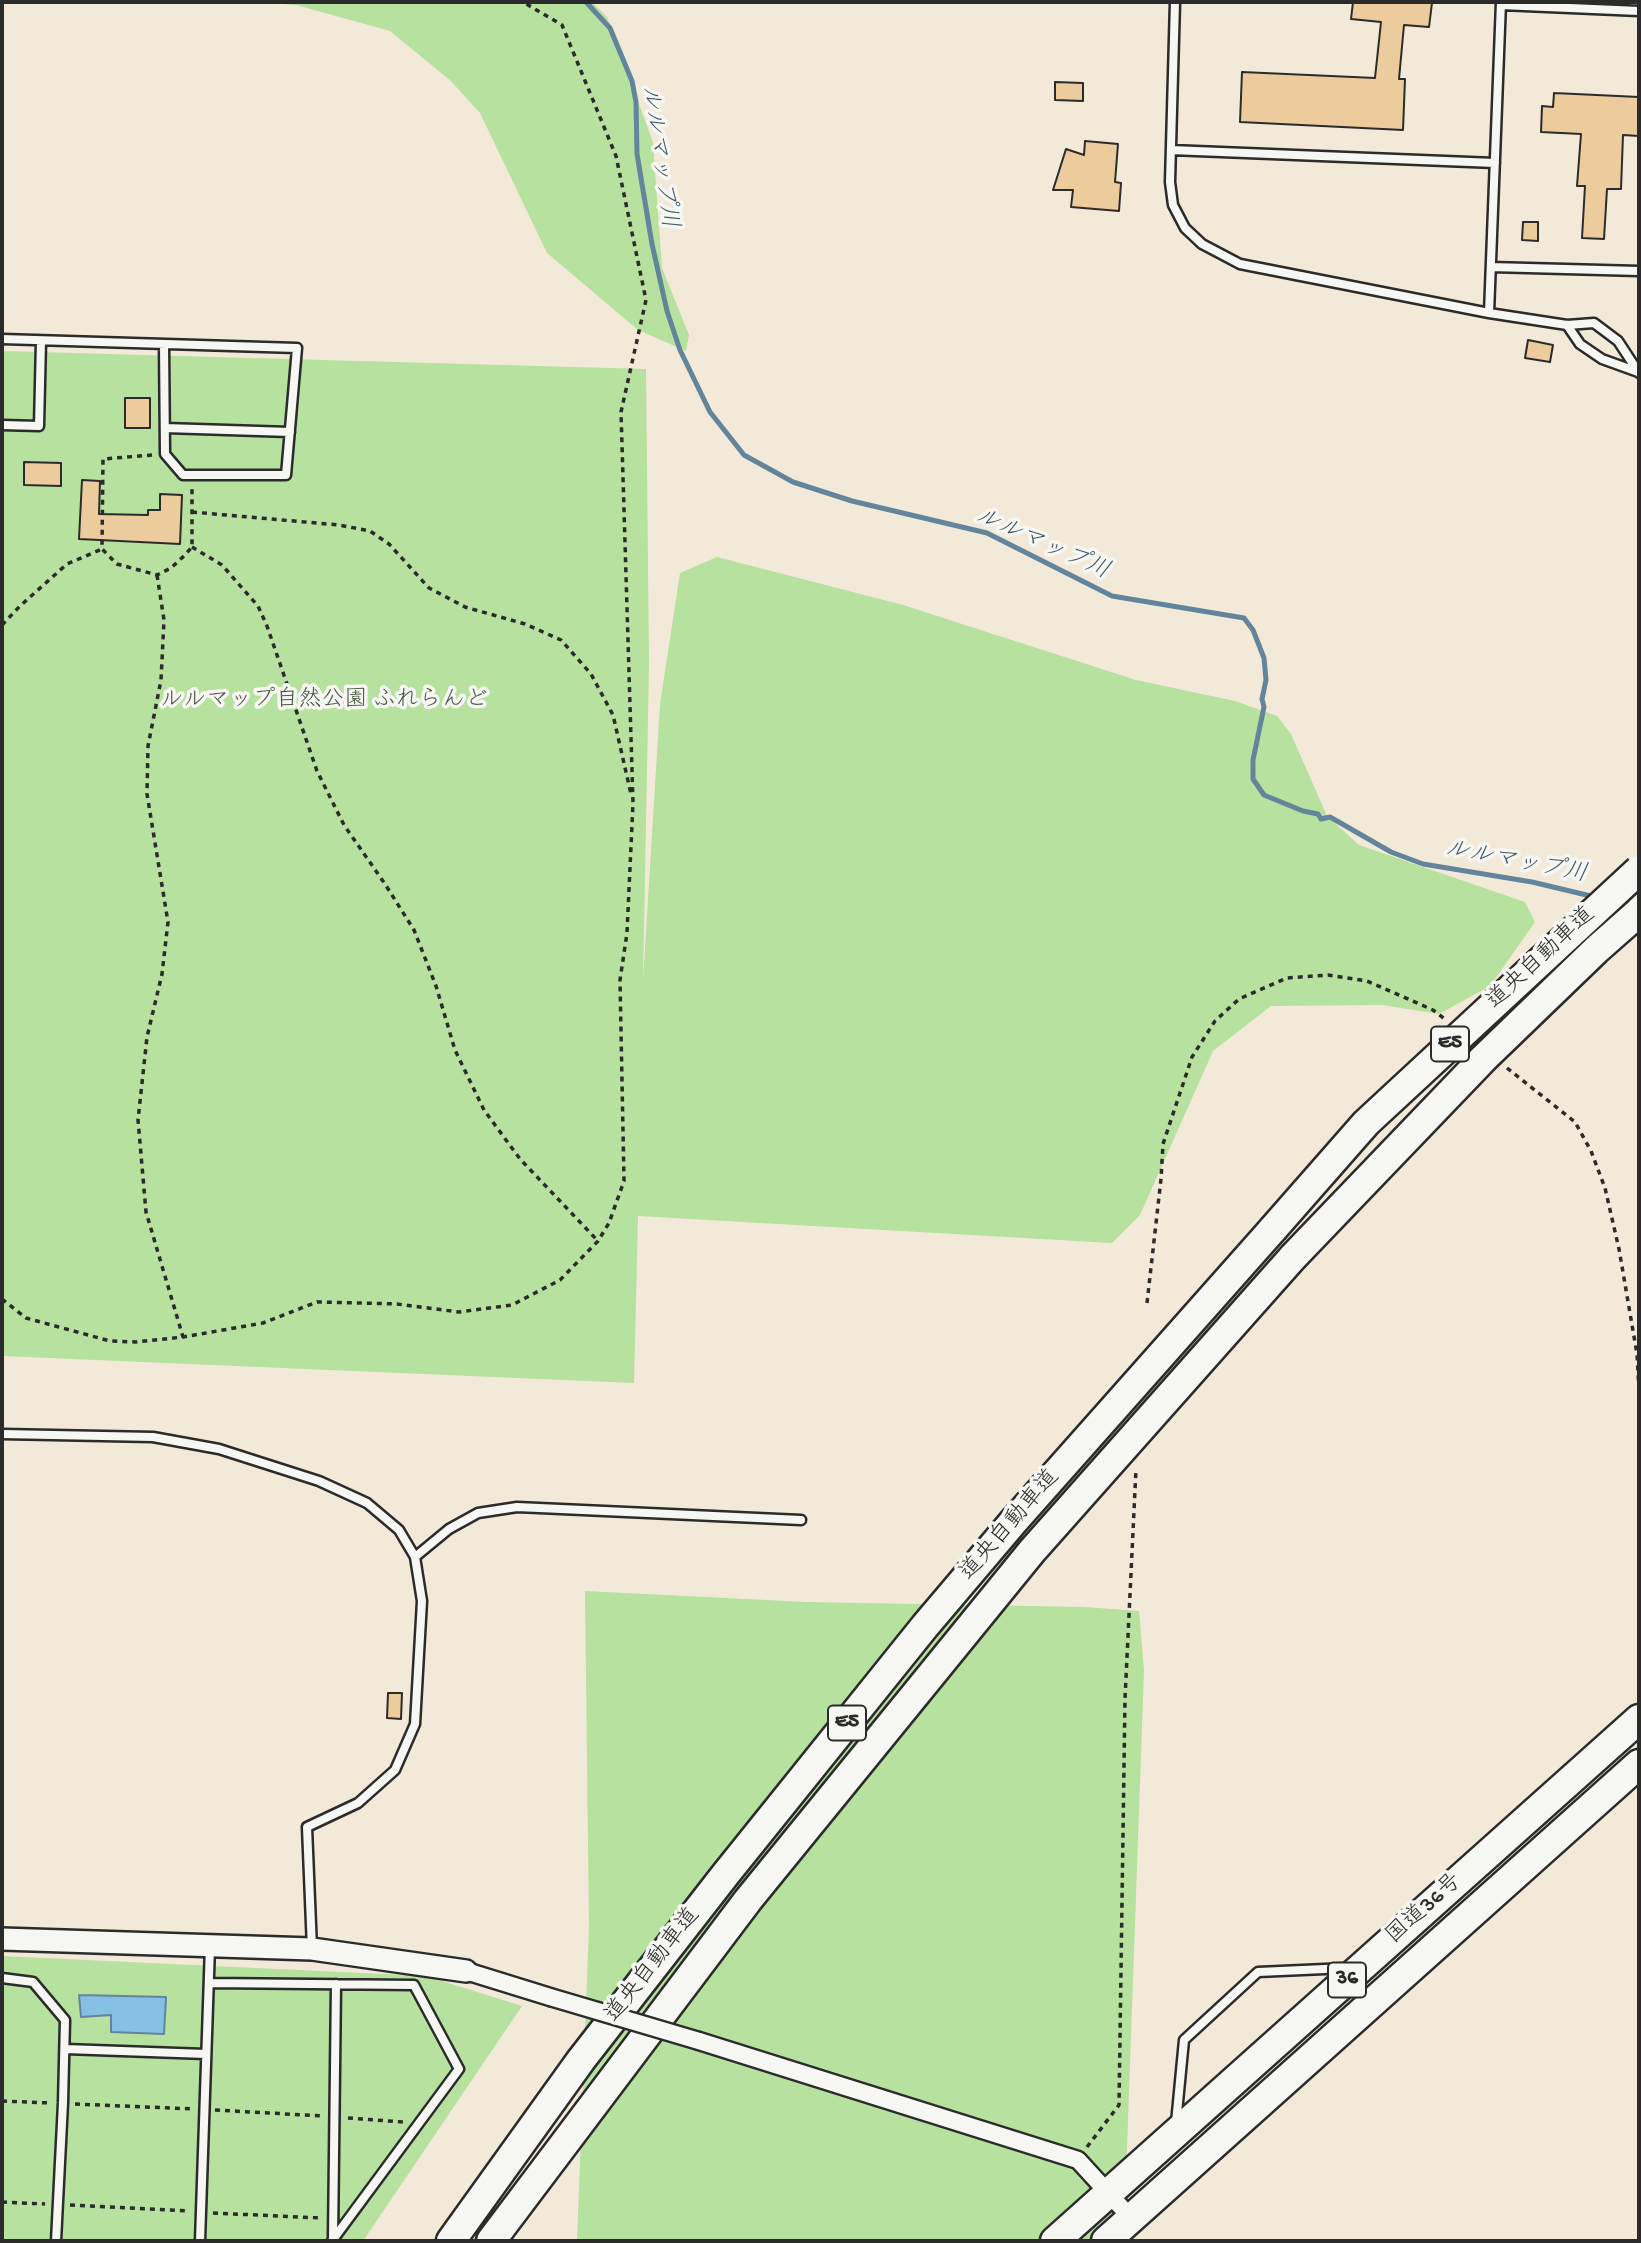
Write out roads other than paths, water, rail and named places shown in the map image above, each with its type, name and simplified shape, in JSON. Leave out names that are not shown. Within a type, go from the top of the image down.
[{"type":"highway","name":"道央自動車道","points":[[451,2241],[581,2060],[725,1875],[925,1626],[1024,1511],[1366,1123],[1639,870]]},
{"type":"highway","name":"道央自動車道","points":[[491,2241],[748,1900],[1059,1520],[1293,1256],[1484,1058],[1639,912]]},
{"type":"highway","name":"国道36号","points":[[1055,2241],[1639,1719]]},
{"type":"highway","name":"国道36号","points":[[1106,2241],[1639,1764]]},
{"type":"street","points":[[2,1939],[312,1949],[466,1971],[1078,2160],[1132,2219]]},
{"type":"lane","points":[[1175,2],[1170,182],[1173,205],[1185,228],[1202,244],[1240,264],[1489,313],[1567,325],[1594,323],[1618,341],[1639,372]]},
{"type":"lane","points":[[1489,313],[1501,3],[1639,11]]},
{"type":"lane","points":[[1171,149],[1495,163]]},
{"type":"lane","points":[[1491,267],[1639,271]]},
{"type":"lane","points":[[1567,325],[1580,344],[1602,359],[1639,372]]},
{"type":"lane","points":[[2,339],[297,348],[286,475],[183,475],[165,454],[164,344]]},
{"type":"lane","points":[[2,425],[39,426],[41,341]]},
{"type":"lane","points":[[165,428],[290,432]]},
{"type":"lane","points":[[2,1434],[153,1437],[219,1448],[319,1481],[367,1503],[399,1530],[415,1557],[422,1601],[415,1724],[395,1770],[358,1803],[307,1827],[312,1949]]},
{"type":"lane","points":[[415,1557],[449,1529],[478,1513],[517,1507],[801,1520]]},
{"type":"lane","points":[[200,2241],[210,1946]]},
{"type":"lane","points":[[1175,2133],[1184,2040],[1258,1972],[1361,1968]]},
{"type":"lane","points":[[2,1978],[33,1982],[65,2021],[56,2241]]},
{"type":"lane","points":[[209,1983],[414,1985],[459,2069],[333,2240]]},
{"type":"lane","points":[[333,2240],[336,1984]]},
{"type":"lane","points":[[65,2049],[206,2054]]},
{"type":"water","points":[[79,1995],[166,1997],[164,2034],[111,2032],[111,2015],[81,2017]]},
{"type":"waterway","name":"ルルマップ川","points":[[586,2],[610,28],[632,81],[636,102],[637,154],[652,244],[667,311],[680,350],[710,412],[744,455],[793,482],[852,501],[987,533],[1112,596],[1244,618],[1253,630],[1264,658],[1264,707],[1253,760],[1253,779],[1264,795],[1303,811],[1318,814],[1321,819],[1330,817],[1391,852],[1423,864],[1532,882],[1595,897]]},
{"type":"park label","name":"ルルマップ自然公園 ふれらんど","points":[[324,701]]}]
